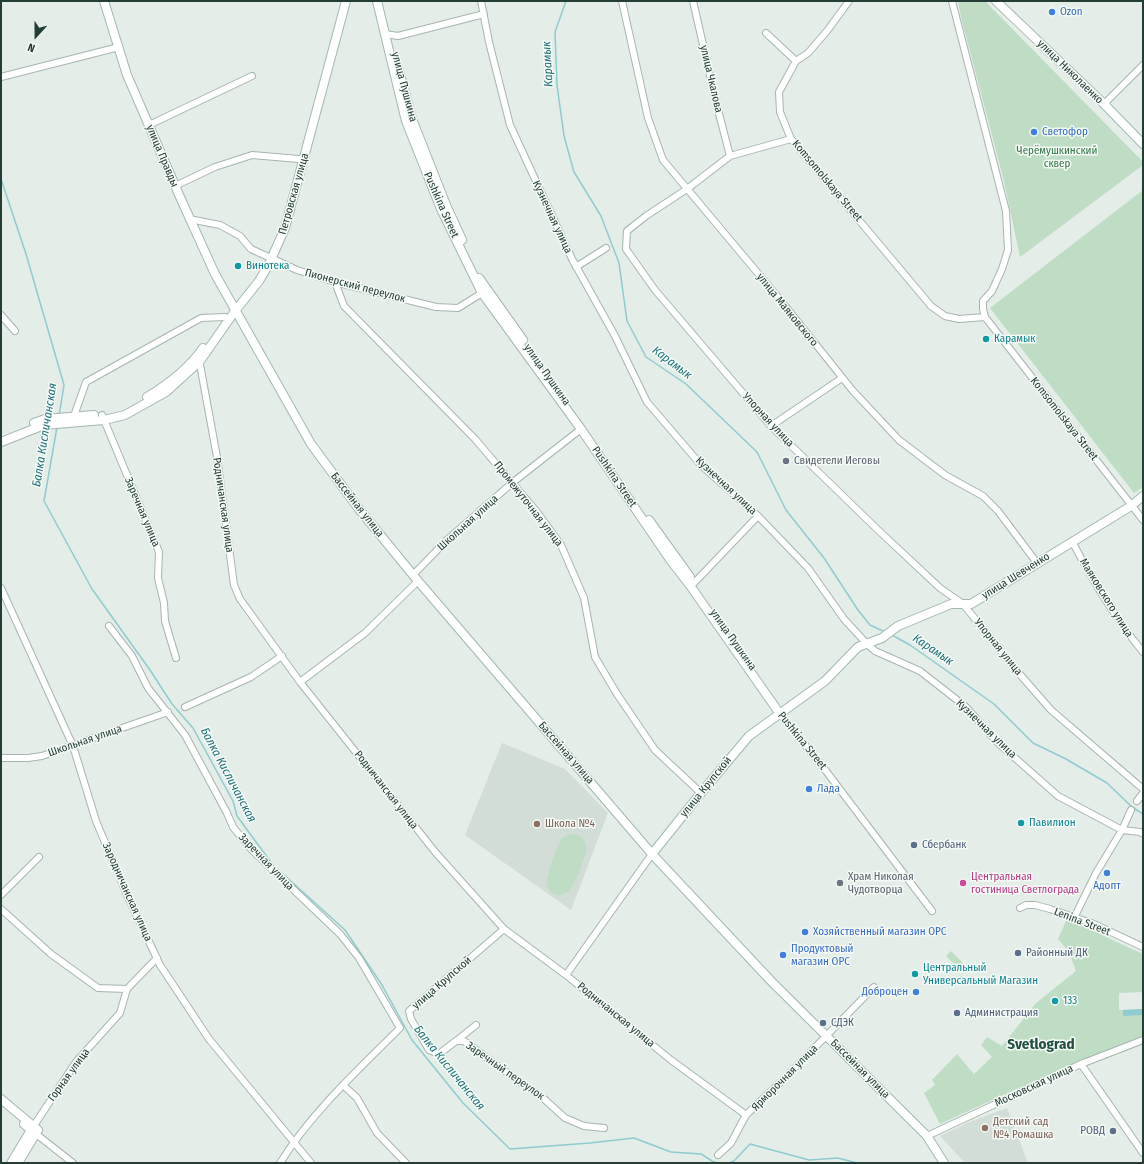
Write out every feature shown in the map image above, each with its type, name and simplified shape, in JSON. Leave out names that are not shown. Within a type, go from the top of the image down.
[{"type":"street","name":"улица Правды","points":[[104,1],[127,75],[215,274],[234,309]]},
{"type":"street","points":[[1,436],[45,422],[103,417],[127,409],[164,386],[199,358],[270,258],[280,227],[342,1]]},
{"type":"street","name":"Петровская улица","points":[[270,258],[285,228],[346,1]]},
{"type":"street","name":"Pushkina Street","points":[[377,1],[387,34],[406,121],[441,209],[482,293],[581,429],[671,561],[692,584],[780,714],[826,771],[932,911]]},
{"type":"street","name":"улица Пушкина","points":[[382,1],[387,34],[412,119],[446,205],[479,278],[692,584]]},
{"type":"street","name":"Кузнечная улица","points":[[481,1],[489,42],[510,125],[576,267],[615,336],[647,402],[701,465],[758,516],[808,568],[844,619],[875,651],[920,671],[966,707],[997,742],[1058,796],[1122,830],[1140,832],[1143,834]]},
{"type":"street","name":"улица Маяковского","points":[[622,1],[648,118],[663,160],[782,302],[853,391],[899,440],[945,475],[983,496],[998,511],[1037,563]]},
{"type":"street","name":"улица Чкалова","points":[[693,1],[730,156]]},
{"type":"street","name":"Komsomolskaya Street","points":[[849,1],[827,31],[808,53],[796,61],[779,92],[780,112],[791,139],[931,306],[945,316],[959,319],[984,317],[1143,520]]},
{"type":"street","points":[[952,1],[1006,211],[1008,250],[1002,269],[992,291],[983,301],[984,317]]},
{"type":"street","name":"улица Николаенко","points":[[996,1],[1143,138]]},
{"type":"street","name":"улица Николаенко","points":[[1001,1],[1106,103],[1143,144]]},
{"type":"street","points":[[387,34],[398,36],[484,14]]},
{"type":"street","points":[[766,33],[796,61]]},
{"type":"street","points":[[1,77],[119,47]]},
{"type":"street","points":[[1106,103],[1143,65]]},
{"type":"street","points":[[149,125],[252,76]]},
{"type":"street","name":"Упорная улица","points":[[791,139],[730,156],[687,189],[646,216],[627,232],[626,249],[655,290],[771,426],[878,530],[935,582],[963,604],[1017,671],[1051,710],[1143,789]]},
{"type":"street","points":[[175,186],[215,167],[252,155],[299,159]]},
{"type":"street","name":"Пионерский переулок","points":[[190,219],[220,225],[240,236],[252,249],[270,258],[298,270],[335,282],[436,307],[458,308],[482,293]]},
{"type":"street","points":[[576,267],[606,248]]},
{"type":"street","name":"Промежуточная улица","points":[[335,282],[344,306],[475,439],[537,512],[561,545],[584,598],[595,657],[617,694],[655,750],[701,793]]},
{"type":"street","points":[[199,358],[225,316],[234,309]]},
{"type":"street","name":"Бассейная улица","points":[[234,309],[311,444],[359,509],[416,578],[652,854],[771,981],[927,1136],[944,1163]]},
{"type":"street","points":[[1,315],[15,330]]},
{"type":"street","points":[[71,419],[86,382],[201,318],[225,316]]},
{"type":"street","name":"Родничанская улица","points":[[199,358],[217,457],[234,585],[240,599],[300,682],[436,853],[504,929],[566,975],[671,1060],[746,1115]]},
{"type":"street","points":[[771,426],[842,378]]},
{"type":"street","name":"Заречная улица","points":[[103,417],[159,552],[158,578],[164,603],[165,621],[176,658]]},
{"type":"street","points":[[1,442],[45,422]]},
{"type":"street","name":"Школьная улица","points":[[300,682],[365,633],[416,578],[447,540],[512,483],[581,429]]},
{"type":"street","name":"улица Шевченко","points":[[882,638],[898,626],[951,604],[970,604],[1131,506],[1143,496]]},
{"type":"street","points":[[692,584],[758,516]]},
{"type":"street","name":"Маяковского улица","points":[[1072,541],[1088,572],[1131,637],[1143,652]]},
{"type":"street","name":"Зародничанская улица","points":[[1,588],[73,746],[96,822],[128,897],[157,958],[208,1039],[311,1163]]},
{"type":"street","name":"Заречная улица","points":[[108,626],[132,656],[148,688],[185,735],[227,812],[233,827],[251,849],[340,934],[359,958],[400,1028],[343,1085]]},
{"type":"street","name":"улица Крупской","points":[[566,975],[652,854],[749,736],[825,681],[858,647],[882,638]]},
{"type":"street","points":[[185,707],[251,677],[282,656]]},
{"type":"street","name":"Школьная улица","points":[[1,758],[28,758],[42,756],[168,712]]},
{"type":"street","points":[[1137,801],[1143,793]]},
{"type":"street","points":[[1074,918],[1096,872],[1122,830],[1131,810]]},
{"type":"street","points":[[1,895],[40,857]]},
{"type":"street","name":"Lenina Street","points":[[1020,908],[1026,905],[1035,905],[1094,924],[1143,947]]},
{"type":"street","points":[[1,909],[51,954],[98,988],[127,989]]},
{"type":"street","name":"улица Крупской","points":[[415,1026],[409,1011],[504,929]]},
{"type":"street","name":"Горная улица","points":[[11,1163],[34,1130],[76,1062],[120,1013],[127,989],[157,958]]},
{"type":"street","name":"Ярморочная улица","points":[[718,1155],[731,1143],[746,1115],[788,1076],[874,987]]},
{"type":"street","points":[[456,1041],[476,1024]]},
{"type":"street","name":"Заречный переулок","points":[[415,1026],[430,1050],[439,1054],[456,1041],[464,1041],[544,1098],[565,1118],[584,1126],[604,1128]]},
{"type":"street","name":"Московская улица","points":[[927,1136],[1081,1064],[1143,1040]]},
{"type":"street","points":[[1081,1064],[1143,1153]]},
{"type":"street","points":[[280,1163],[293,1142],[343,1085],[357,1098],[378,1134],[406,1163]]},
{"type":"street","points":[[1,1099],[34,1130],[73,1163]]},
{"type":"street","points":[[1,1106],[34,1130]]},
{"type":"street","name":"Горная улица","points":[[18,1163],[34,1130]]},
{"type":"shaded area","name":"Школа №4","points":[[502,743],[565,769],[608,813],[571,910],[465,835]]},
{"type":"shaded area","name":"Детский сад №4 Ромашка","points":[[1007,1108],[1028,1163],[965,1163],[940,1136],[972,1121]]},
{"type":"green space","name":"Черёмушкинский сквер","points":[[958,1],[985,1],[1143,162],[1143,165],[1020,257],[1004,181]]},
{"type":"green space","points":[[1143,190],[1143,487],[1134,493],[990,308]]},
{"type":"green space","points":[[571,834],[578,835],[585,841],[586,852],[572,886],[563,895],[557,895],[548,889],[548,875],[560,841],[565,836]]},
{"type":"green space","points":[[1067,919],[1143,954],[1143,992],[1119,993],[1119,1010],[1143,1009],[1143,1038],[1014,1090],[940,1124],[924,1093],[935,1085],[932,1080],[957,1054],[974,1074],[992,1057],[981,1045],[987,1037],[1002,1046],[1036,1003],[1076,971],[1069,952],[1058,939]]},
{"type":"green space","points":[[951,951],[965,965],[960,970],[946,956]]},
{"type":"water","points":[[1142,1009],[1142,1015],[1123,1016],[1123,1010]]},
{"type":"waterway","name":"Карамык","points":[[566,1],[555,32],[557,85],[564,136],[574,172],[601,216],[619,263],[627,321],[646,357],[686,384],[757,452],[786,510],[824,558],[858,610],[870,625],[885,632]]},
{"type":"waterway","name":"Балка Кисличанская","points":[[1,179],[26,254],[64,385],[59,416]]},
{"type":"waterway","name":"Балка Кисличанская","points":[[57,427],[44,501],[92,589],[150,670],[172,704],[193,728],[233,801],[237,816],[273,865],[345,930],[382,985],[412,1040],[463,1103],[510,1149],[634,1138],[671,1152],[701,1154],[718,1163]]},
{"type":"waterway","name":"Карамык","points":[[892,635],[910,645],[994,704],[1033,743],[1066,759],[1107,783],[1132,807],[1143,814]]},
{"type":"waterway","name":"Балка Кисличанская","points":[[729,1163],[734,1161],[750,1144],[809,1160],[838,1158],[857,1163]]},
{"type":"place","name":"Ozon","points":[[1052,12]]},
{"type":"place","name":"Светофор","points":[[1034,132]]},
{"type":"place","name":"Винотека","points":[[238,266]]},
{"type":"place","name":"Карамык","points":[[986,339]]},
{"type":"place","name":"Свидетели Иеговы","points":[[786,461]]},
{"type":"place","name":"Лада","points":[[809,789]]},
{"type":"place","name":"Павилион","points":[[1021,823]]},
{"type":"place","name":"Школа №4","points":[[537,824]]},
{"type":"place","name":"Сбербанк","points":[[914,845]]},
{"type":"place","name":"Адопт","points":[[1107,873]]},
{"type":"place","name":"Храм Николая Чудотворца","points":[[840,883]]},
{"type":"place","name":"Центральная гостиница Светлограда","points":[[963,883]]},
{"type":"place","name":"Хозяйственный магазин ОРС","points":[[805,932]]},
{"type":"place","name":"Районный ДК","points":[[1018,953]]},
{"type":"place","name":"Продуктовый магазин ОРС","points":[[783,955]]},
{"type":"place","name":"Центральный Универсальный Магазин","points":[[915,974]]},
{"type":"place","name":"Доброцен","points":[[916,992]]},
{"type":"place","name":"133","points":[[1055,1001]]},
{"type":"place","name":"Администрация","points":[[957,1013]]},
{"type":"place","name":"СДЭК","points":[[823,1023]]},
{"type":"place","name":"Детский сад №4 Ромашка","points":[[985,1128]]},
{"type":"place","name":"РОВД","points":[[1113,1131]]},
{"type":"district","name":"Svetlograd","points":[[1041,1045]]}]
